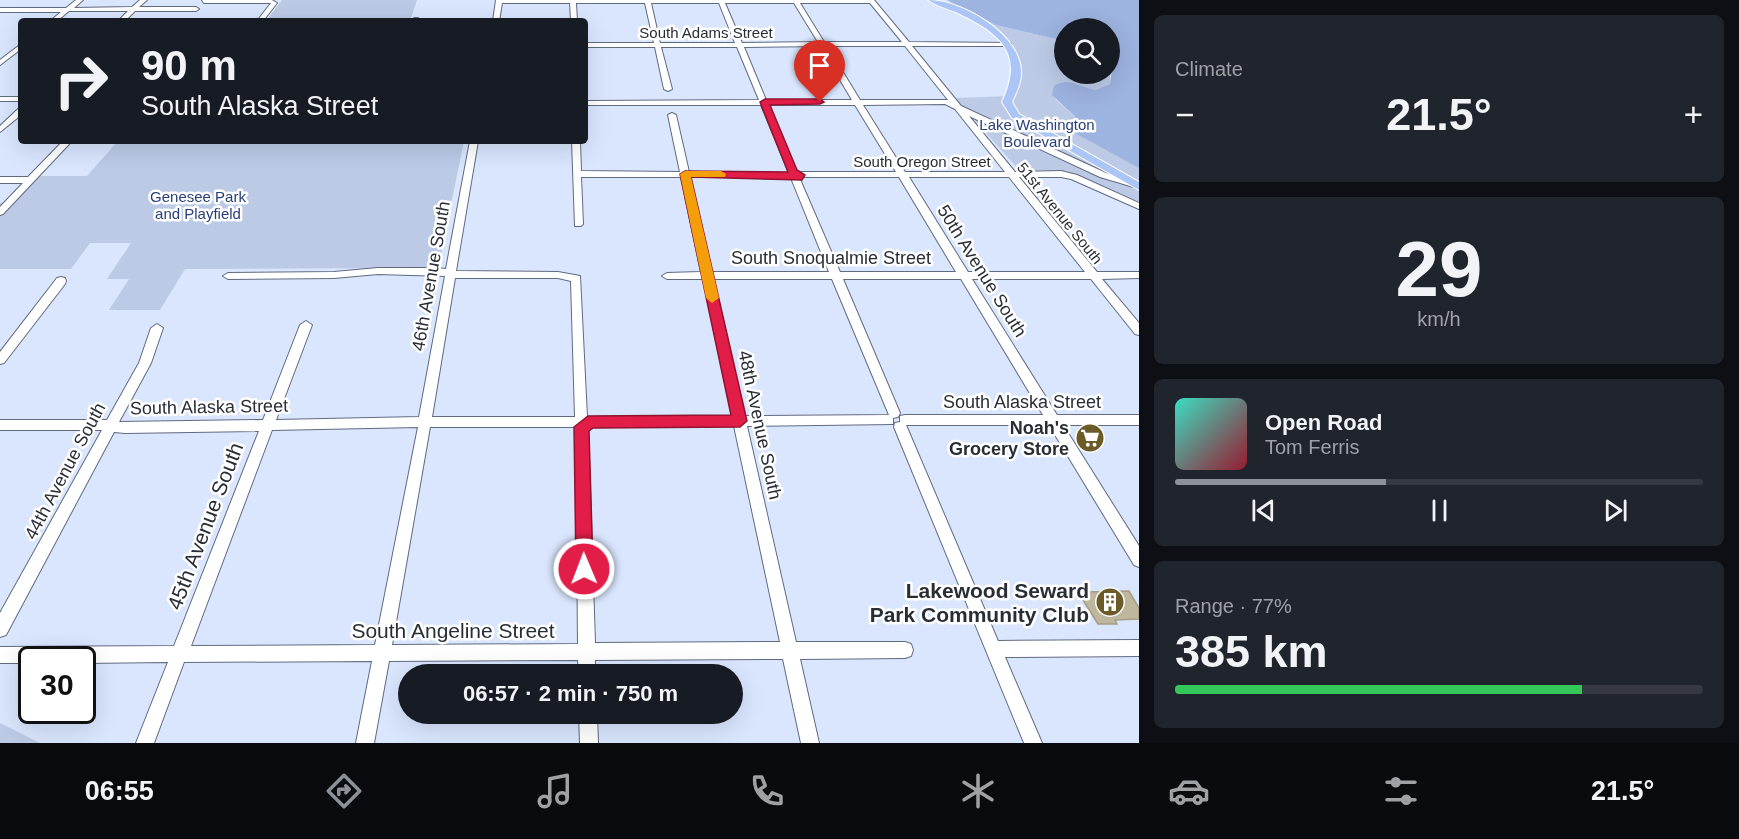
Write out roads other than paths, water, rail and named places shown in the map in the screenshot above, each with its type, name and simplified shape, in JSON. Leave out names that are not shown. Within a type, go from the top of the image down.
[{"type":"main road","points":[[933,0],[982,24],[1008,44],[1015,54],[1017,69],[1007,102],[1015,116],[1138,186]]},
{"type":"street","points":[[1,11],[17,0]]},
{"type":"street","points":[[57,18],[80,0]]},
{"type":"street","points":[[124,18],[144,0]]},
{"type":"street","points":[[573,0],[574,18]]},
{"type":"street","points":[[647,0],[668,89]]},
{"type":"street","points":[[722,0],[1033,743]]},
{"type":"street","name":"50th Avenue South","points":[[796,0],[1139,560]]},
{"type":"street","points":[[496,18],[499,1],[871,0]]},
{"type":"street","name":"51st Avenue South","points":[[871,0],[1139,331]]},
{"type":"street","points":[[187,18],[205,1],[274,1]]},
{"type":"street","points":[[262,18],[274,1]]},
{"type":"street","points":[[1,11],[196,9]]},
{"type":"street","name":"South Adams Street","points":[[588,45],[1008,44]]},
{"type":"street","points":[[0,63],[18,48]]},
{"type":"street","points":[[0,99],[18,99]]},
{"type":"street","points":[[588,103],[928,101],[955,105],[1103,175],[1138,186]]},
{"type":"street","points":[[0,130],[18,114]]},
{"type":"street","name":"48th Avenue South","points":[[672,115],[810,743]]},
{"type":"street","points":[[0,212],[65,144]]},
{"type":"street","name":"46th Avenue South","points":[[364,743],[452,275],[474,144]]},
{"type":"street","points":[[576,144],[578,224]]},
{"type":"street","name":"South Oregon Street","points":[[577,174],[1061,174],[1079,179],[1139,206]]},
{"type":"street","points":[[0,180],[30,180]]},
{"type":"street","points":[[0,200],[14,197]]},
{"type":"street","points":[[228,276],[437,271],[452,275],[558,274],[576,278],[582,422],[587,664]]},
{"type":"street","name":"South Snoqualmie Street","points":[[667,276],[1139,275]]},
{"type":"street","points":[[0,360],[60,281]]},
{"type":"street","name":"45th Avenue South","points":[[145,743],[267,425],[274,415],[306,325]]},
{"type":"street","name":"44th Avenue South","points":[[0,629],[145,363],[157,328]]},
{"type":"street","name":"South Alaska Street","points":[[0,425],[1139,420]]},
{"type":"street","points":[[994,649],[1139,648]]},
{"type":"street","name":"South Angeline Street","points":[[0,655],[179,656],[906,650]]},
{"type":"street","points":[[588,724],[589,743]]},
{"type":"place","name":"Noah's Grocery Store","points":[[1090,438]]},
{"type":"place","name":"Lakewood Seward Park Community Club","points":[[1110,602]]},
{"type":"park label","name":"Lake Washington Boulevard","points":[[1037,132]]},
{"type":"park label","name":"Genesee Park and Playfield","points":[[198,204]]}]
